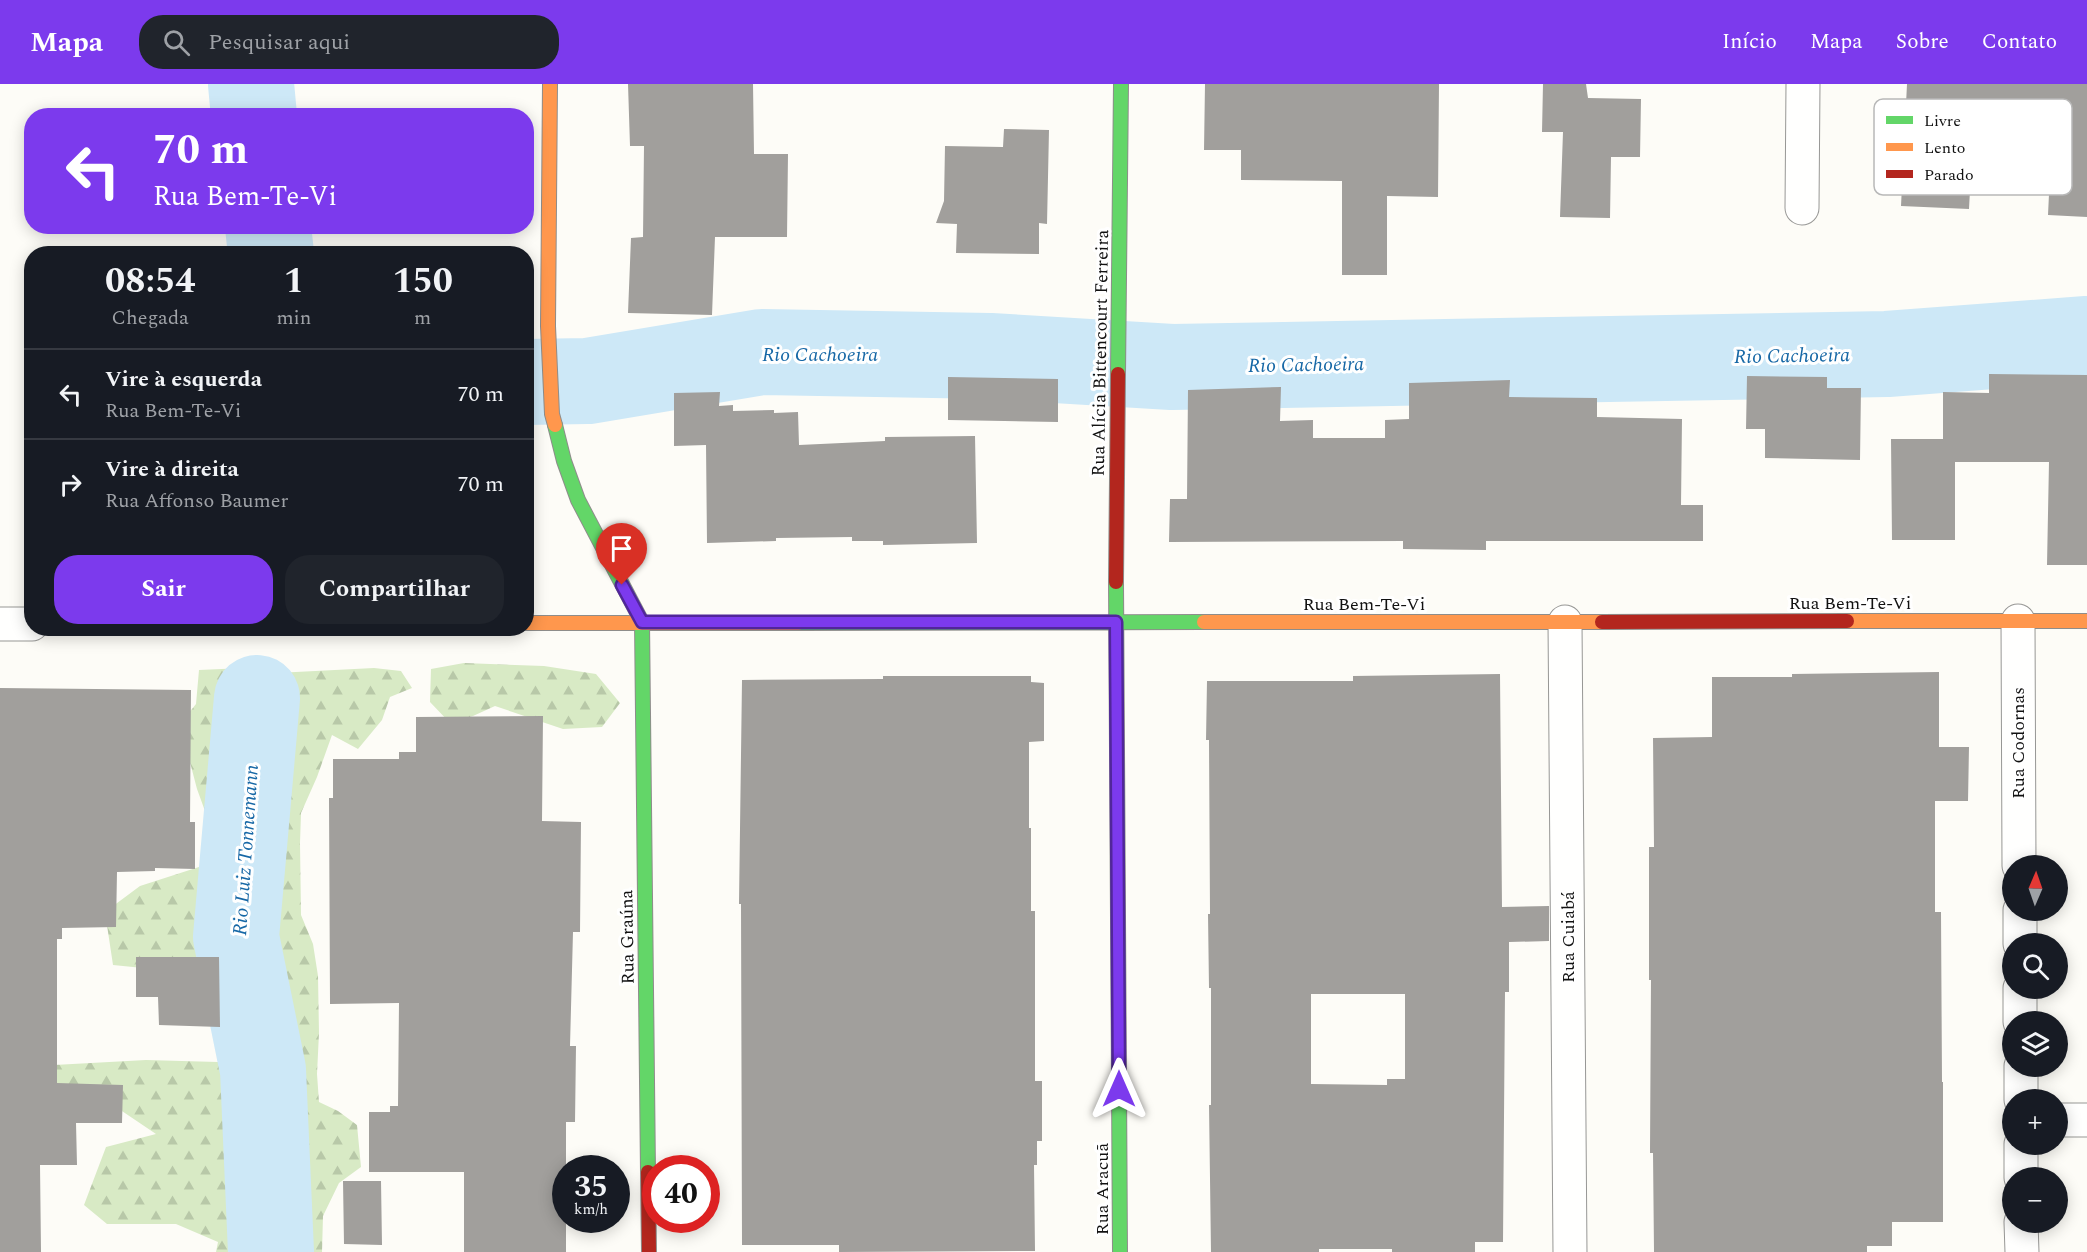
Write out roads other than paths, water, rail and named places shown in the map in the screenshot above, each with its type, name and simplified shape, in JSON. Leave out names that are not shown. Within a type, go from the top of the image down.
[{"type":"street","points":[[550,84],[548,326],[552,414],[564,461],[578,500],[642,622]]},
{"type":"street","name":"Rua Alícia Bittencourt Ferreira","points":[[1116,622],[1121,84]]},
{"type":"street","points":[[1802,208],[1803,84]]},
{"type":"street","name":"Rua Codornas","points":[[2018,621],[2019,855]]},
{"type":"street","name":"Rua Bem-Te-Vi","points":[[534,623],[2087,621]]},
{"type":"street","name":"Rua Graúna","points":[[642,622],[649,1252]]},
{"type":"street","name":"Rua Aracuã","points":[[1116,622],[1120,1252]]},
{"type":"street","name":"Rua Cuiabá","points":[[1565,622],[1570,1252]]},
{"type":"street","points":[[0,624],[24,624]]},
{"type":"street","points":[[2068,1120],[2087,1120]]},
{"type":"street","points":[[2021,1233],[2022,1252]]},
{"type":"waterway","name":"Rio Cachoeira","points":[[251,84],[253,108]]},
{"type":"waterway","name":"Rio Cachoeira","points":[[269,234],[270,246]]},
{"type":"waterway","name":"Rio Cachoeira","points":[[534,382],[588,381],[762,352],[990,356],[1172,367],[1887,354],[2087,339]]},
{"type":"waterway","name":"Rio Luiz Tonnemann","points":[[257,698],[236,937],[263,1070],[271,1252]]}]
